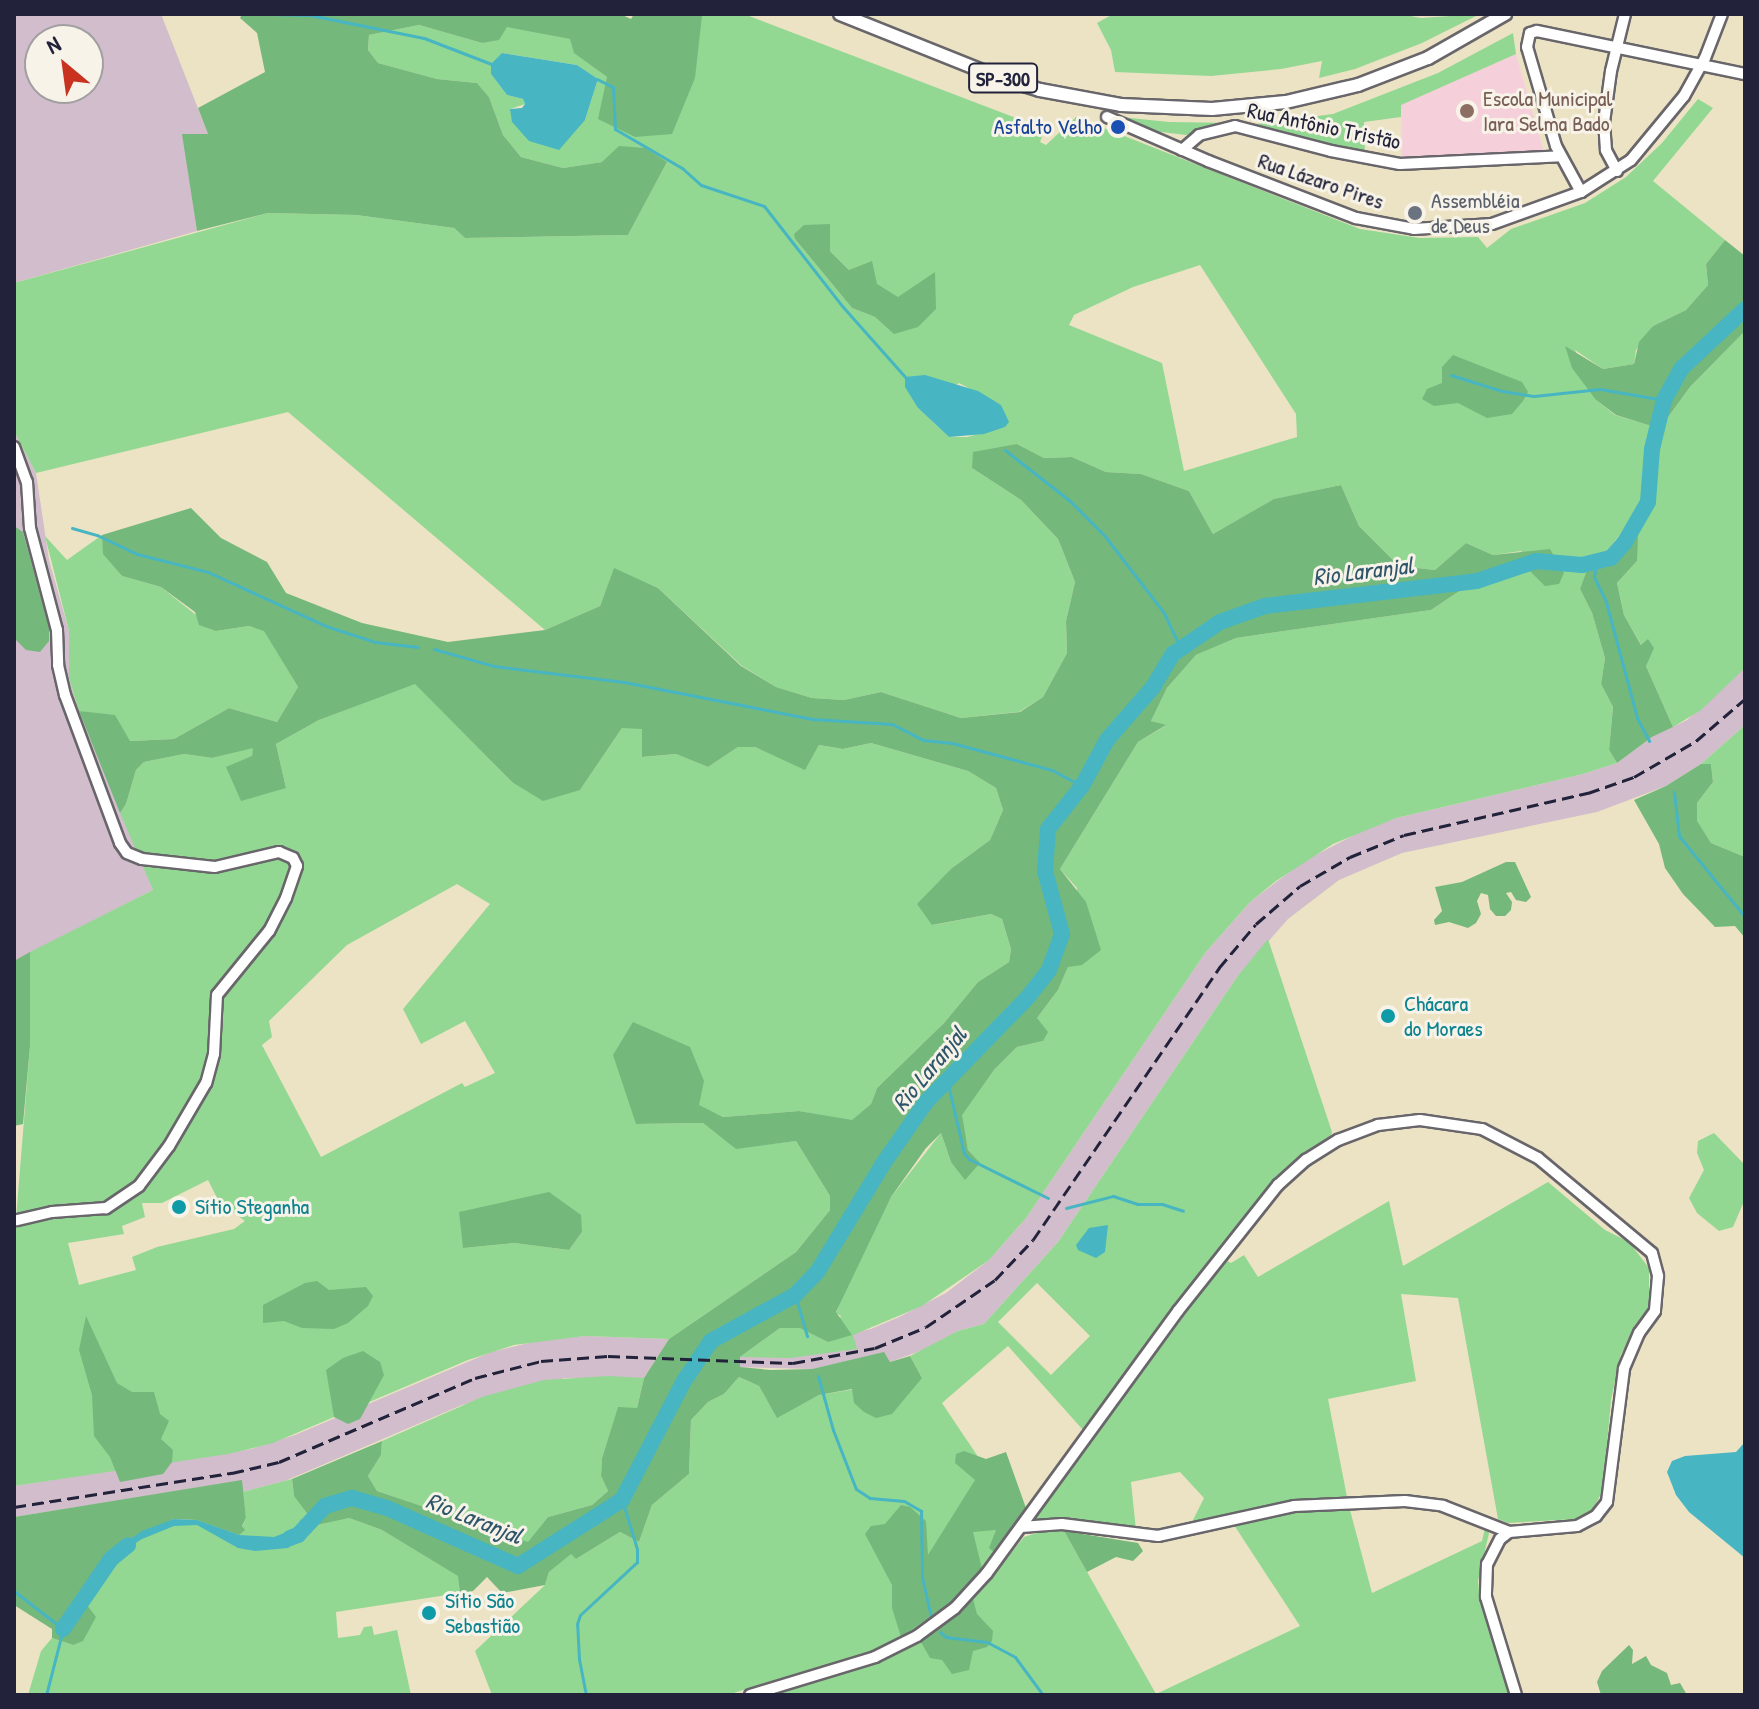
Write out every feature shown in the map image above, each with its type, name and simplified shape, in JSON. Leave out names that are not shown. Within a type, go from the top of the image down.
[{"type":"main road","name":"SP-300","points":[[840,14],[995,76],[1040,90],[1121,105],[1212,109],[1286,102],[1358,85],[1428,58],[1505,14]]},
{"type":"street","points":[[1617,171],[1607,154],[1604,136],[1616,47],[1625,14]]},
{"type":"street","name":"Rua Lázaro Pires","points":[[1107,117],[1333,211],[1414,229],[1503,222],[1581,192],[1617,171],[1667,121],[1700,67],[1722,14]]},
{"type":"street","points":[[1581,192],[1561,156],[1527,47],[1530,33],[1537,31],[1745,74]]},
{"type":"street","name":"Rua Antônio Tristão","points":[[1182,150],[1199,135],[1235,126],[1331,151],[1400,164],[1561,156]]},
{"type":"street","points":[[14,447],[27,482],[30,528],[57,630],[58,665],[65,695],[120,843],[134,857],[215,867],[279,852],[293,858],[297,866],[286,898],[269,931],[217,995],[214,1054],[206,1083],[169,1146],[139,1186],[106,1208],[52,1212],[16,1220]]},
{"type":"street","points":[[750,1695],[875,1657],[917,1636],[972,1591],[1148,1351],[1266,1200],[1306,1160],[1348,1136],[1378,1125],[1420,1120],[1482,1129],[1538,1158],[1652,1253],[1658,1276],[1658,1298],[1624,1369],[1607,1502],[1596,1516],[1577,1526],[1509,1532],[1443,1506],[1405,1501],[1294,1506],[1158,1536],[1062,1524],[1021,1527]]},
{"type":"street","points":[[1509,1532],[1492,1552],[1484,1581],[1516,1695]]},
{"type":"shaded area","points":[[14,14],[161,14],[208,134],[183,135],[197,231],[14,283]]},
{"type":"shaded area","name":"Escola Municipal Iara Selma Bado","points":[[1516,54],[1544,152],[1402,159],[1401,105]]},
{"type":"shaded area","points":[[14,431],[36,473],[49,560],[69,631],[69,678],[79,711],[153,890],[14,961]]},
{"type":"shaded area","points":[[1745,668],[1745,725],[1701,764],[1666,786],[1597,812],[1402,853],[1339,880],[1288,919],[1237,977],[1058,1242],[984,1324],[958,1331],[934,1346],[890,1362],[884,1353],[812,1369],[739,1367],[740,1357],[871,1329],[897,1318],[946,1293],[989,1260],[1026,1218],[1205,953],[1250,902],[1304,861],[1364,830],[1396,818],[1583,774],[1617,763],[1652,737],[1687,720]]},
{"type":"shaded area","points":[[585,1336],[669,1339],[644,1378],[565,1378],[462,1405],[285,1481],[243,1492],[241,1481],[14,1517],[14,1486],[251,1449],[295,1435],[491,1352],[537,1341]]},
{"type":"green space","points":[[242,14],[620,14],[631,19],[634,14],[702,16],[695,78],[672,134],[635,137],[598,119],[607,77],[574,53],[570,39],[507,27],[499,40],[482,43],[419,25],[369,35],[368,50],[378,63],[437,79],[477,83],[489,97],[503,135],[521,157],[563,168],[602,162],[619,146],[645,148],[667,162],[628,235],[465,238],[454,228],[356,215],[268,213],[197,231],[182,134],[208,134],[198,108],[265,72],[257,33],[240,18]]},
{"type":"green space","points":[[696,14],[744,14],[1045,129],[1040,142],[1046,145],[1076,117],[1360,229],[1420,238],[1478,237],[1487,248],[1511,229],[1585,203],[1626,177],[1662,143],[1698,99],[1713,108],[1653,181],[1725,240],[1706,264],[1708,285],[1686,310],[1653,326],[1636,350],[1634,364],[1603,369],[1575,350],[1596,400],[1615,415],[1648,425],[1663,424],[1690,387],[1745,331],[1745,668],[1701,710],[1673,727],[1646,666],[1642,646],[1624,615],[1617,583],[1637,561],[1623,530],[1580,589],[1592,613],[1605,658],[1601,684],[1613,707],[1609,750],[1617,763],[1583,774],[1396,818],[1333,844],[1276,881],[1250,902],[1205,953],[1026,1218],[989,1260],[922,1306],[853,1335],[857,1349],[790,1358],[740,1357],[780,1328],[800,1327],[828,1342],[841,1316],[836,1313],[853,1270],[891,1197],[941,1133],[951,1162],[980,1164],[968,1150],[961,1115],[994,1070],[1017,1047],[1043,1041],[1037,1018],[1058,990],[1068,967],[1077,888],[1060,869],[1138,742],[1165,726],[1151,721],[1167,688],[1196,655],[1236,638],[1431,610],[1458,592],[1530,571],[1521,551],[1493,555],[1466,543],[1435,570],[1399,566],[1359,526],[1341,485],[1275,499],[1213,534],[1189,491],[1141,474],[1106,472],[1072,457],[1044,458],[1017,444],[972,468],[1021,500],[1058,539],[1075,582],[1066,621],[1067,653],[1043,697],[1019,712],[961,718],[881,692],[844,700],[812,698],[776,687],[742,666],[658,588],[614,569],[600,606],[545,630],[288,412],[36,473],[14,431],[14,283],[268,213],[356,215],[454,228],[465,238],[628,235],[667,162],[602,162],[563,168],[521,157],[503,135],[489,97],[477,83],[437,79],[378,63],[368,50],[369,35],[419,25],[482,43],[507,26],[571,39],[575,53],[607,77],[702,16]],"holes":[[[502,53],[577,65],[598,79],[585,120],[510,109],[525,104],[523,99],[507,95],[491,74]],[[829,224],[830,251],[849,270],[898,298],[894,333],[875,317],[852,308],[795,239]],[[1200,265],[1296,414],[1297,437],[1184,471],[1162,363],[1069,325],[1074,315],[1133,287]],[[959,383],[1001,405],[1005,427],[967,437],[949,437],[918,408]]]},
{"type":"green space","points":[[1113,14],[1400,14],[1421,18],[1480,14],[1422,43],[1355,69],[1319,78],[1322,61],[1281,69],[1211,76],[1115,72],[1111,50],[1097,23]]},
{"type":"green space","points":[[1513,33],[1516,54],[1401,105],[1401,117],[1364,122],[1365,154],[1256,124],[1333,114],[1438,73]]},
{"type":"green space","points":[[1121,117],[1169,122],[1238,123],[1186,135],[1153,131]]},
{"type":"green space","points":[[830,224],[830,251],[849,270],[872,261],[877,284],[898,297],[935,272],[936,309],[918,327],[894,334],[875,317],[852,308],[795,239],[794,234],[804,225]]},
{"type":"green space","points":[[1725,240],[1745,256],[1745,331],[1690,387],[1663,424],[1648,425],[1616,415],[1596,400],[1572,368],[1565,346],[1603,369],[1634,364],[1639,342],[1653,326],[1686,310],[1708,285],[1706,264]]},
{"type":"green space","points":[[1453,355],[1522,382],[1528,392],[1523,401],[1512,414],[1487,418],[1458,403],[1434,406],[1422,399],[1427,389],[1442,383],[1442,367]]},
{"type":"green space","points":[[1017,444],[1044,458],[1072,457],[1106,472],[1141,474],[1189,491],[1213,534],[1274,499],[1341,485],[1359,526],[1399,566],[1435,570],[1466,543],[1493,555],[1550,549],[1564,573],[1559,584],[1545,586],[1530,571],[1511,576],[1458,592],[1431,610],[1236,638],[1196,655],[1167,688],[1151,721],[1166,725],[1138,742],[1060,869],[1086,902],[1101,950],[1082,965],[1068,967],[1058,990],[1037,1018],[1048,1032],[1043,1041],[1017,1047],[994,1070],[962,1115],[968,1150],[980,1163],[965,1180],[951,1162],[941,1133],[926,1148],[891,1197],[836,1312],[852,1335],[828,1342],[800,1328],[780,1328],[740,1357],[740,1367],[771,1370],[812,1369],[884,1352],[890,1362],[910,1356],[922,1378],[892,1414],[876,1418],[864,1412],[854,1403],[852,1389],[819,1395],[777,1418],[759,1386],[739,1377],[724,1394],[708,1402],[691,1420],[689,1474],[652,1505],[639,1542],[620,1532],[576,1559],[571,1554],[549,1572],[545,1585],[502,1593],[487,1577],[473,1591],[460,1593],[458,1576],[382,1530],[349,1518],[316,1525],[294,1496],[292,1479],[382,1441],[381,1455],[368,1476],[377,1491],[528,1542],[548,1517],[592,1505],[608,1491],[601,1476],[602,1458],[618,1407],[637,1408],[644,1378],[669,1339],[796,1252],[830,1210],[830,1196],[796,1141],[736,1149],[703,1123],[636,1124],[613,1055],[633,1022],[690,1047],[704,1081],[699,1105],[723,1117],[799,1111],[852,1120],[871,1104],[877,1088],[944,1023],[978,982],[1009,962],[1011,949],[1002,919],[991,914],[932,925],[917,904],[952,868],[990,840],[1003,810],[996,788],[968,771],[871,743],[843,749],[819,745],[805,770],[755,747],[738,747],[708,767],[676,754],[642,757],[642,729],[622,728],[580,790],[543,801],[512,782],[415,684],[319,720],[276,744],[286,788],[241,801],[226,767],[252,756],[253,748],[212,758],[184,754],[144,762],[136,770],[126,804],[120,813],[79,711],[115,715],[130,741],[174,739],[229,708],[277,722],[298,687],[264,631],[249,626],[216,631],[199,625],[195,612],[161,587],[122,576],[103,554],[102,535],[191,508],[221,538],[267,562],[286,593],[362,623],[448,642],[545,630],[600,606],[614,568],[658,588],[741,666],[776,687],[812,698],[844,700],[881,692],[961,718],[1020,712],[1043,697],[1067,653],[1066,621],[1075,582],[1058,539],[1021,500],[972,468],[973,452]]},
{"type":"green space","points":[[14,526],[23,532],[49,627],[49,641],[40,652],[26,650],[14,638]]},
{"type":"green space","points":[[1623,530],[1638,537],[1637,561],[1617,583],[1624,615],[1641,645],[1648,639],[1654,648],[1646,666],[1673,727],[1652,737],[1617,763],[1609,750],[1613,707],[1601,684],[1605,658],[1592,613],[1580,589],[1592,557],[1608,553]]},
{"type":"green space","points":[[102,535],[104,554],[122,576],[161,587],[216,631],[249,626],[264,630],[298,687],[277,722],[229,708],[174,739],[129,741],[107,716],[79,711],[69,678],[69,631],[45,536],[67,560]]},
{"type":"green space","points":[[415,683],[512,782],[580,790],[622,728],[642,728],[643,757],[676,754],[708,767],[738,747],[755,747],[805,769],[819,745],[843,749],[871,743],[968,771],[996,788],[1003,810],[990,840],[952,868],[933,925],[991,914],[1002,919],[1011,949],[1009,962],[978,982],[944,1023],[877,1088],[871,1104],[852,1121],[799,1111],[723,1117],[699,1106],[636,1124],[703,1123],[736,1148],[796,1141],[830,1196],[830,1210],[796,1252],[669,1339],[585,1336],[514,1345],[468,1360],[273,1443],[228,1454],[14,1486],[14,1243],[30,1046],[30,952],[153,890],[120,813],[126,804],[136,770],[144,762],[184,754],[212,758],[254,747],[252,756],[286,788],[276,744],[319,720]],"holes":[[[457,884],[490,904],[403,1009],[421,1044],[465,1021],[495,1073],[465,1087],[462,1083],[321,1157],[262,1045],[272,1037],[269,1021],[347,945]],[[208,1180],[219,1202],[245,1221],[234,1229],[157,1247],[132,1257],[136,1270],[79,1285],[68,1243],[124,1234],[122,1226],[145,1217],[142,1203],[162,1203]],[[582,1232],[569,1250],[514,1243],[463,1248]]]},
{"type":"green space","points":[[1745,725],[1745,857],[1711,843],[1696,821],[1697,803],[1713,782],[1711,764],[1701,764]]},
{"type":"green space","points":[[1701,764],[1711,764],[1713,782],[1697,803],[1697,821],[1711,843],[1745,857],[1745,938],[1735,926],[1715,927],[1683,894],[1665,868],[1659,844],[1634,800],[1666,786]]},
{"type":"green space","points":[[1506,862],[1515,862],[1531,897],[1526,902],[1516,900],[1511,892],[1506,893],[1512,902],[1511,910],[1505,916],[1496,916],[1490,909],[1488,895],[1481,893],[1477,901],[1481,914],[1476,923],[1468,928],[1449,922],[1435,925],[1434,920],[1442,911],[1435,887],[1462,882]]},
{"type":"green space","points":[[1268,939],[1332,1132],[1329,1139],[1288,1168],[1262,1196],[1083,1430],[1008,1346],[942,1403],[1019,1518],[982,1569],[950,1603],[914,1630],[872,1651],[727,1695],[492,1695],[475,1651],[545,1585],[549,1572],[571,1553],[576,1559],[620,1532],[639,1542],[652,1505],[689,1474],[691,1420],[708,1402],[724,1394],[739,1377],[759,1386],[777,1417],[819,1395],[922,1378],[910,1356],[958,1331],[984,1324],[1058,1242],[1237,977]],"holes":[[[1037,1283],[1090,1336],[1051,1375],[998,1322]]]},
{"type":"green space","points":[[30,952],[30,1046],[23,1124],[14,1126],[14,961]]},
{"type":"green space","points":[[1714,1133],[1745,1165],[1745,1199],[1733,1227],[1719,1231],[1697,1213],[1689,1198],[1704,1170],[1697,1153],[1698,1141]]},
{"type":"green space","points":[[1548,1182],[1605,1230],[1629,1242],[1649,1268],[1649,1308],[1621,1354],[1611,1400],[1603,1490],[1592,1511],[1576,1519],[1508,1523],[1498,1519],[1458,1298],[1401,1294],[1416,1381],[1328,1399],[1347,1497],[1293,1500],[1191,1524],[1204,1498],[1180,1472],[1131,1482],[1136,1530],[1086,1521],[1033,1521],[1225,1260],[1231,1263],[1244,1255],[1258,1277],[1389,1201],[1403,1266]]},
{"type":"green space","points":[[549,1192],[581,1215],[582,1232],[569,1250],[514,1243],[463,1248],[459,1212]]},
{"type":"green space","points":[[317,1281],[329,1290],[366,1287],[373,1296],[368,1306],[348,1323],[334,1329],[302,1328],[284,1321],[263,1323],[263,1305],[305,1283]]},
{"type":"green space","points":[[86,1316],[117,1383],[132,1392],[154,1392],[160,1414],[169,1421],[161,1439],[173,1450],[172,1462],[163,1474],[120,1482],[110,1457],[94,1436],[92,1395],[79,1350]]},
{"type":"green space","points":[[363,1351],[380,1362],[384,1375],[360,1419],[348,1424],[334,1417],[326,1370],[343,1358]]},
{"type":"green space","points":[[608,1376],[644,1378],[637,1408],[618,1408],[602,1458],[601,1476],[608,1491],[592,1505],[548,1517],[528,1543],[377,1491],[368,1476],[381,1455],[382,1441],[482,1397],[544,1380]]},
{"type":"green space","points":[[964,1451],[986,1459],[1006,1452],[1026,1508],[994,1552],[989,1548],[996,1530],[973,1532],[982,1569],[950,1603],[901,1637],[892,1608],[892,1585],[865,1534],[871,1526],[885,1524],[901,1505],[910,1507],[926,1521],[928,1555],[975,1480],[955,1463],[956,1454]]},
{"type":"green space","points":[[292,1479],[294,1496],[333,1519],[349,1518],[382,1530],[459,1576],[460,1593],[336,1612],[338,1638],[360,1635],[364,1627],[372,1626],[374,1635],[397,1630],[411,1695],[28,1695],[41,1651],[52,1638],[73,1645],[87,1605],[111,1559],[142,1531],[197,1520],[242,1527],[246,1518],[243,1492]]},
{"type":"green space","points":[[242,1480],[246,1518],[242,1526],[245,1530],[239,1535],[197,1520],[174,1519],[122,1545],[87,1605],[96,1617],[83,1641],[73,1645],[52,1638],[52,1629],[14,1605],[14,1517]]},
{"type":"green space","points":[[1350,1510],[1372,1593],[1482,1541],[1485,1528],[1489,1533],[1478,1581],[1480,1598],[1509,1695],[774,1695],[877,1663],[921,1642],[977,1595],[1024,1537],[1043,1531],[1064,1531],[1156,1694],[1300,1626],[1234,1525],[1301,1512]]},
{"type":"green space","points":[[1064,1531],[1138,1543],[1143,1551],[1133,1561],[1116,1557],[1087,1572]]},
{"type":"green space","points":[[973,1599],[977,1614],[993,1631],[992,1641],[987,1647],[973,1651],[969,1670],[952,1674],[942,1660],[930,1658],[921,1642]]},
{"type":"green space","points":[[1629,1645],[1633,1650],[1632,1664],[1646,1656],[1651,1665],[1667,1673],[1671,1685],[1680,1683],[1687,1695],[1601,1695],[1597,1682],[1602,1671]]},
{"type":"water","points":[[502,53],[577,65],[598,79],[585,120],[559,150],[529,141],[512,122],[510,109],[522,108],[525,104],[523,99],[507,95],[491,74],[491,64]]},
{"type":"water","points":[[925,375],[978,391],[1001,405],[1009,422],[1005,427],[984,434],[949,437],[918,408],[905,387],[905,377]]},
{"type":"water","points":[[1108,1225],[1105,1252],[1096,1258],[1078,1250],[1076,1245],[1089,1228]]},
{"type":"water","points":[[1745,1442],[1745,1558],[1689,1512],[1676,1495],[1667,1472],[1672,1461],[1685,1456],[1736,1452]]},
{"type":"water","points":[[174,1519],[197,1520],[239,1535],[274,1537],[297,1528],[301,1519],[312,1532],[288,1548],[255,1551],[238,1548],[197,1525],[174,1526],[142,1539],[111,1559],[122,1545],[142,1531]]},
{"type":"waterway","points":[[270,14],[310,15],[424,38],[494,65]]},
{"type":"waterway","points":[[597,79],[613,87],[615,129],[682,168],[701,185],[764,206],[843,307],[906,378]]},
{"type":"waterway","name":"Rio Laranjal","points":[[290,1538],[298,1535],[325,1506],[352,1498],[387,1508],[518,1566],[622,1500],[684,1381],[711,1341],[795,1295],[818,1271],[885,1161],[926,1102],[1028,997],[1049,970],[1062,934],[1045,871],[1048,829],[1082,786],[1107,740],[1153,687],[1173,654],[1220,622],[1265,606],[1477,581],[1536,561],[1582,565],[1611,558],[1625,542],[1648,502],[1652,449],[1664,400],[1682,368],[1745,309]]},
{"type":"waterway","points":[[1451,375],[1502,391],[1534,396],[1600,389],[1664,400]]},
{"type":"waterway","points":[[1005,450],[1070,501],[1104,535],[1164,613],[1180,647]]},
{"type":"waterway","points":[[72,528],[97,535],[137,554],[208,572],[326,626],[375,642],[418,647]]},
{"type":"waterway","points":[[1596,564],[1594,577],[1606,602],[1637,718],[1649,741]]},
{"type":"waterway","points":[[434,649],[494,666],[624,682],[813,719],[892,724],[924,740],[952,743],[1052,770],[1082,786]]},
{"type":"waterway","points":[[1674,792],[1679,836],[1745,917]]},
{"type":"waterway","points":[[947,1080],[964,1153],[969,1159],[1048,1198]]},
{"type":"waterway","points":[[1066,1208],[1113,1196],[1137,1204],[1162,1204],[1183,1211]]},
{"type":"waterway","points":[[795,1295],[807,1336]]},
{"type":"waterway","points":[[818,1376],[833,1430],[856,1489],[870,1498],[904,1501],[921,1511],[922,1577],[931,1617]]},
{"type":"waterway","points":[[586,1695],[579,1659],[577,1624],[580,1615],[637,1562],[637,1549],[622,1500]]},
{"type":"waterway","name":"Rio Laranjal","points":[[63,1629],[111,1559],[128,1545]]},
{"type":"waterway","name":"Rio Laranjal","points":[[14,1591],[63,1629],[46,1695]]},
{"type":"waterway","points":[[940,1632],[946,1637],[987,1642],[1015,1657],[1043,1695]]},
{"type":"railway","points":[[14,1507],[232,1473],[279,1462],[475,1378],[541,1361],[608,1356],[793,1363],[875,1348],[926,1327],[995,1280],[1033,1240],[1219,968],[1256,924],[1300,886],[1350,857],[1404,835],[1588,793],[1634,777],[1696,741],[1745,699]]},
{"type":"place","name":"Escola Municipal Iara Selma Bado","points":[[1467,111]]},
{"type":"place","name":"Asfalto Velho","points":[[1118,127]]},
{"type":"place","name":"Assembléia de Deus","points":[[1415,213]]},
{"type":"place","name":"Chácara do Moraes","points":[[1388,1016]]},
{"type":"place","name":"Sítio Steganha","points":[[179,1207]]},
{"type":"place","name":"Sítio São Sebastião","points":[[429,1613]]}]
